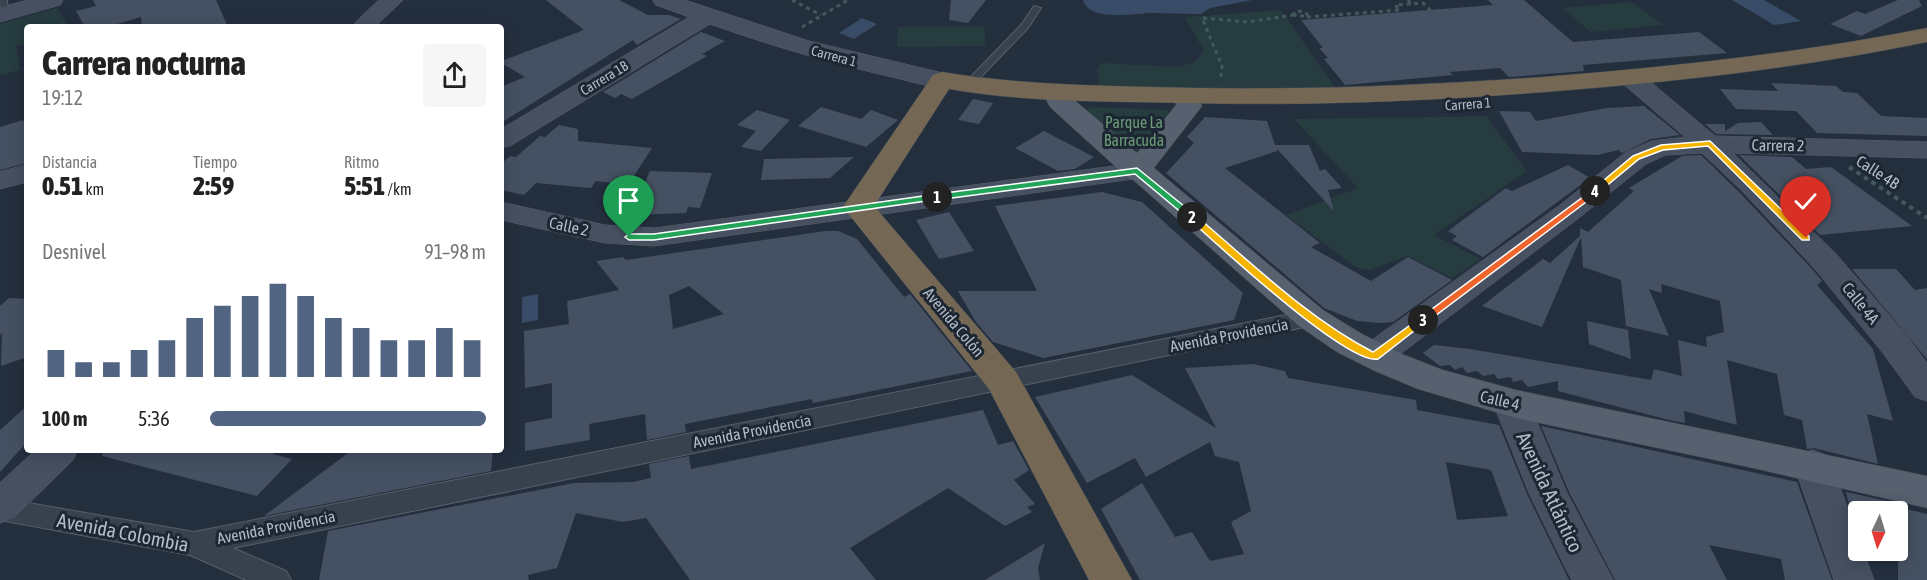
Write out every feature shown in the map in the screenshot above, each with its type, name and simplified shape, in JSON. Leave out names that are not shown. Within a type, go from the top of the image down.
[{"type":"highway","name":"Carrera 1","points":[[1188,101],[1217,96],[1376,95],[1639,85],[1927,35]]},
{"type":"highway","name":"Carrera 1","points":[[955,83],[1060,97],[1387,109],[1639,85],[1785,75],[1927,52]]},
{"type":"highway","points":[[858,207],[955,83]]},
{"type":"highway","name":"Avenida Colón","points":[[858,207],[1003,381],[1111,580]]},
{"type":"main road","name":"Calle 4","points":[[1060,97],[1137,171],[1311,318],[1339,339],[1374,356],[1447,387],[1511,403],[1813,465],[1927,492]]},
{"type":"main road","points":[[1137,171],[1188,101]]},
{"type":"street","points":[[3,9],[52,0]]},
{"type":"street","points":[[365,24],[392,0]]},
{"type":"street","name":"Carrera 1","points":[[664,0],[779,41],[848,60],[955,83]]},
{"type":"street","name":"Carrera 1B","points":[[504,139],[707,16]]},
{"type":"street","name":"Calle 4A","points":[[1639,85],[1710,144],[1806,238],[1855,294],[1927,388]]},
{"type":"street","name":"Carrera 2","points":[[1374,356],[1570,211],[1636,158],[1661,147],[1710,144],[1927,150]]},
{"type":"street","name":"Calle 2","points":[[504,212],[605,234],[654,237],[858,207],[1137,171]]},
{"type":"street","points":[[0,181],[24,174]]},
{"type":"street","name":"Avenida Providencia","points":[[194,544],[1311,318]]},
{"type":"street","name":"Avenida Atlántico","points":[[1511,403],[1533,463],[1564,529],[1593,580]]},
{"type":"street","points":[[0,508],[57,453]]},
{"type":"street","points":[[1813,465],[1854,580]]},
{"type":"street","name":"Avenida Colombia","points":[[0,508],[194,544],[276,580]]},
{"type":"lane","points":[[955,83],[1025,26],[1037,8]]},
{"type":"path","points":[[792,0],[822,15]]},
{"type":"path","points":[[779,41],[848,0]]},
{"type":"path","points":[[1408,0],[1411,4]]},
{"type":"path","points":[[1217,96],[1222,66],[1202,18],[1214,17],[1230,22],[1244,22],[1294,15],[1307,17],[1400,10],[1395,5],[1423,3],[1432,12]]},
{"type":"path","points":[[1294,15],[1296,11],[1303,11],[1308,14],[1307,17]]},
{"type":"path","name":"Calle 4B","points":[[1816,146],[1927,218]]},
{"type":"green space","points":[[1632,2],[1663,25],[1591,32],[1562,8]]},
{"type":"green space","points":[[57,8],[67,24],[24,24],[24,44],[16,46],[20,70],[0,75],[0,24]]},
{"type":"green space","points":[[1281,10],[1338,92],[1100,89],[1097,71],[1101,63],[1179,67],[1195,62],[1204,51],[1185,17]]},
{"type":"green space","points":[[984,26],[986,46],[897,47],[898,27]]},
{"type":"green space","name":"Parque La Barracuda","points":[[1091,107],[1166,110],[1171,115],[1137,156],[1082,112]]},
{"type":"green space","points":[[1486,116],[1527,171],[1434,235],[1481,259],[1452,278],[1408,256],[1369,270],[1356,267],[1286,215],[1358,188],[1294,119]]},
{"type":"water","points":[[1083,0],[1252,0],[1210,8],[1201,14],[1114,15],[1094,12]]},
{"type":"water","points":[[1732,0],[1764,0],[1801,21],[1774,25]]},
{"type":"water","points":[[862,18],[877,24],[854,39],[839,33]]},
{"type":"water","points":[[538,294],[538,320],[522,323],[522,297]]},
{"type":"building","points":[[93,0],[216,0],[227,24],[142,24],[141,17],[117,24],[83,24],[76,11],[96,6]]},
{"type":"building","points":[[546,0],[619,0],[648,15],[669,15],[681,19],[637,45],[633,40],[504,121],[504,86],[525,77],[504,65],[504,60],[584,30]]},
{"type":"building","points":[[951,0],[986,0],[968,23],[949,20]]},
{"type":"building","points":[[1488,0],[1524,0],[1573,42],[1699,32],[1727,53],[1583,65],[1584,71],[1509,77],[1500,68],[1450,72],[1453,75],[1345,85],[1324,59],[1328,58],[1319,48],[1323,48],[1301,20],[1493,5]]},
{"type":"building","points":[[1898,0],[1919,0],[1922,6],[1861,36],[1830,24],[1857,11],[1865,14]]},
{"type":"building","points":[[701,32],[725,41],[702,54],[707,56],[632,99],[621,94],[615,98],[603,92]]},
{"type":"building","points":[[1771,83],[1836,86],[1843,92],[1857,93],[1881,116],[1927,118],[1927,136],[1817,133],[1796,111],[1736,109],[1720,89],[1778,91]]},
{"type":"building","points":[[973,99],[993,103],[979,124],[958,120]]},
{"type":"building","points":[[1644,106],[1680,135],[1651,139],[1622,153],[1619,150],[1597,155],[1522,152],[1499,111],[1530,112],[1536,121],[1607,108]]},
{"type":"building","points":[[821,107],[861,119],[871,110],[898,120],[866,147],[798,126]]},
{"type":"building","points":[[757,110],[790,120],[761,151],[741,147],[756,131],[737,125]]},
{"type":"building","points":[[1205,117],[1267,121],[1275,145],[1309,145],[1320,171],[1325,169],[1342,188],[1328,190],[1334,211],[1277,149],[1277,151],[1225,168],[1320,243],[1311,247],[1371,281],[1408,257],[1452,280],[1393,322],[1357,321],[1324,308],[1166,173],[1194,143],[1187,137]]},
{"type":"building","points":[[23,120],[24,164],[0,170],[0,127]]},
{"type":"building","points":[[1761,122],[1773,135],[1716,134],[1705,124],[1725,124],[1725,131],[1738,123]]},
{"type":"building","points":[[559,125],[578,129],[578,141],[652,148],[628,185],[596,181],[591,188],[536,183],[524,195],[504,191],[504,161],[510,156],[516,157],[540,136],[545,137]]},
{"type":"building","points":[[1044,131],[1094,157],[1075,169],[1058,171],[1015,148]]},
{"type":"building","points":[[1701,155],[1813,270],[1822,281],[1817,285],[1873,349],[1893,421],[1867,414],[1878,464],[1814,448],[1807,449],[1802,420],[1784,415],[1777,374],[1727,360],[1737,425],[1684,411],[1685,423],[1665,419],[1558,391],[1558,381],[1528,387],[1522,380],[1513,382],[1511,377],[1498,379],[1494,374],[1483,376],[1477,371],[1467,373],[1462,367],[1455,370],[1450,365],[1440,366],[1423,353],[1434,345],[1651,380],[1654,369],[1682,376],[1678,340],[1707,347],[1706,337],[1724,332],[1720,301],[1661,284],[1662,293],[1649,289],[1669,336],[1626,326],[1621,280],[1583,267],[1581,237],[1542,327],[1482,306],[1543,259],[1550,263],[1580,236],[1580,228],[1588,232],[1634,191],[1629,188],[1682,156]]},
{"type":"building","points":[[1739,155],[1792,157],[1806,169],[1831,167],[1912,226],[1820,235]]},
{"type":"building","points":[[854,157],[830,178],[761,180],[764,159]]},
{"type":"building","points":[[1568,165],[1590,178],[1483,257],[1452,240],[1457,236],[1448,231],[1506,188],[1512,191]]},
{"type":"building","points":[[650,171],[712,173],[700,208],[688,207],[686,213],[631,215]]},
{"type":"building","points":[[1102,192],[1142,202],[1243,293],[1234,320],[1043,358],[993,342],[976,322],[958,291],[1037,291],[995,206]]},
{"type":"building","points":[[949,212],[974,251],[939,259],[916,220]]},
{"type":"building","points":[[838,231],[857,239],[904,297],[910,294],[972,371],[813,403],[812,399],[685,424],[686,432],[647,440],[645,414],[589,424],[590,440],[525,451],[525,423],[552,418],[552,383],[525,388],[524,331],[569,324],[567,301],[619,290],[596,261],[623,257],[626,260]],"holes":[[[689,286],[724,314],[673,329],[669,295]]]},
{"type":"building","points":[[1852,269],[1896,269],[1915,290],[1927,288],[1927,359]]},
{"type":"building","points":[[9,298],[24,299],[24,358],[1,366],[2,333],[0,335],[0,306]]},
{"type":"building","points":[[1587,321],[1628,330],[1631,359],[1589,344]]},
{"type":"building","points":[[1253,364],[1285,371],[1288,378],[1416,400],[1417,410],[1499,425],[1527,494],[1569,580],[1140,580],[1101,509],[1142,483],[1175,537],[1192,532],[1210,561],[1244,554],[1231,522],[1251,511],[1239,462],[1215,456],[1210,442],[1146,477],[1135,458],[1087,483],[1035,397],[1132,375],[1216,428],[1185,368]],"holes":[[[1446,462],[1491,470],[1508,516],[1457,520]]]},
{"type":"building","points":[[24,409],[24,445],[0,472],[0,430]]},
{"type":"building","points":[[983,410],[998,445],[1013,441],[1029,470],[1014,480],[1035,504],[1027,507],[1032,512],[1005,526],[948,488],[850,548],[876,580],[690,580],[646,518],[623,522],[576,513],[557,568],[528,575],[529,580],[319,580],[328,531],[574,483],[633,482],[651,478],[649,464],[689,456],[691,469]]},
{"type":"building","points":[[1541,426],[1797,482],[1832,580],[1785,580],[1781,559],[1709,545],[1727,580],[1615,580],[1569,492]]},
{"type":"building","points":[[102,453],[274,453],[292,459],[257,496],[102,456]]},
{"type":"building","points":[[348,453],[493,453],[491,471],[264,516]]},
{"type":"building","points":[[1846,492],[1887,501],[1848,501]]},
{"type":"building","points":[[1908,509],[1927,514],[1927,580],[1898,580],[1898,561],[1908,561]]},
{"type":"building","points":[[1045,543],[1038,568],[1040,580],[985,580]]},
{"type":"route","points":[[629,237],[654,237],[858,207],[1137,171],[1311,318],[1339,339],[1374,356],[1570,211],[1636,158],[1661,147],[1710,144],[1806,238]]}]
